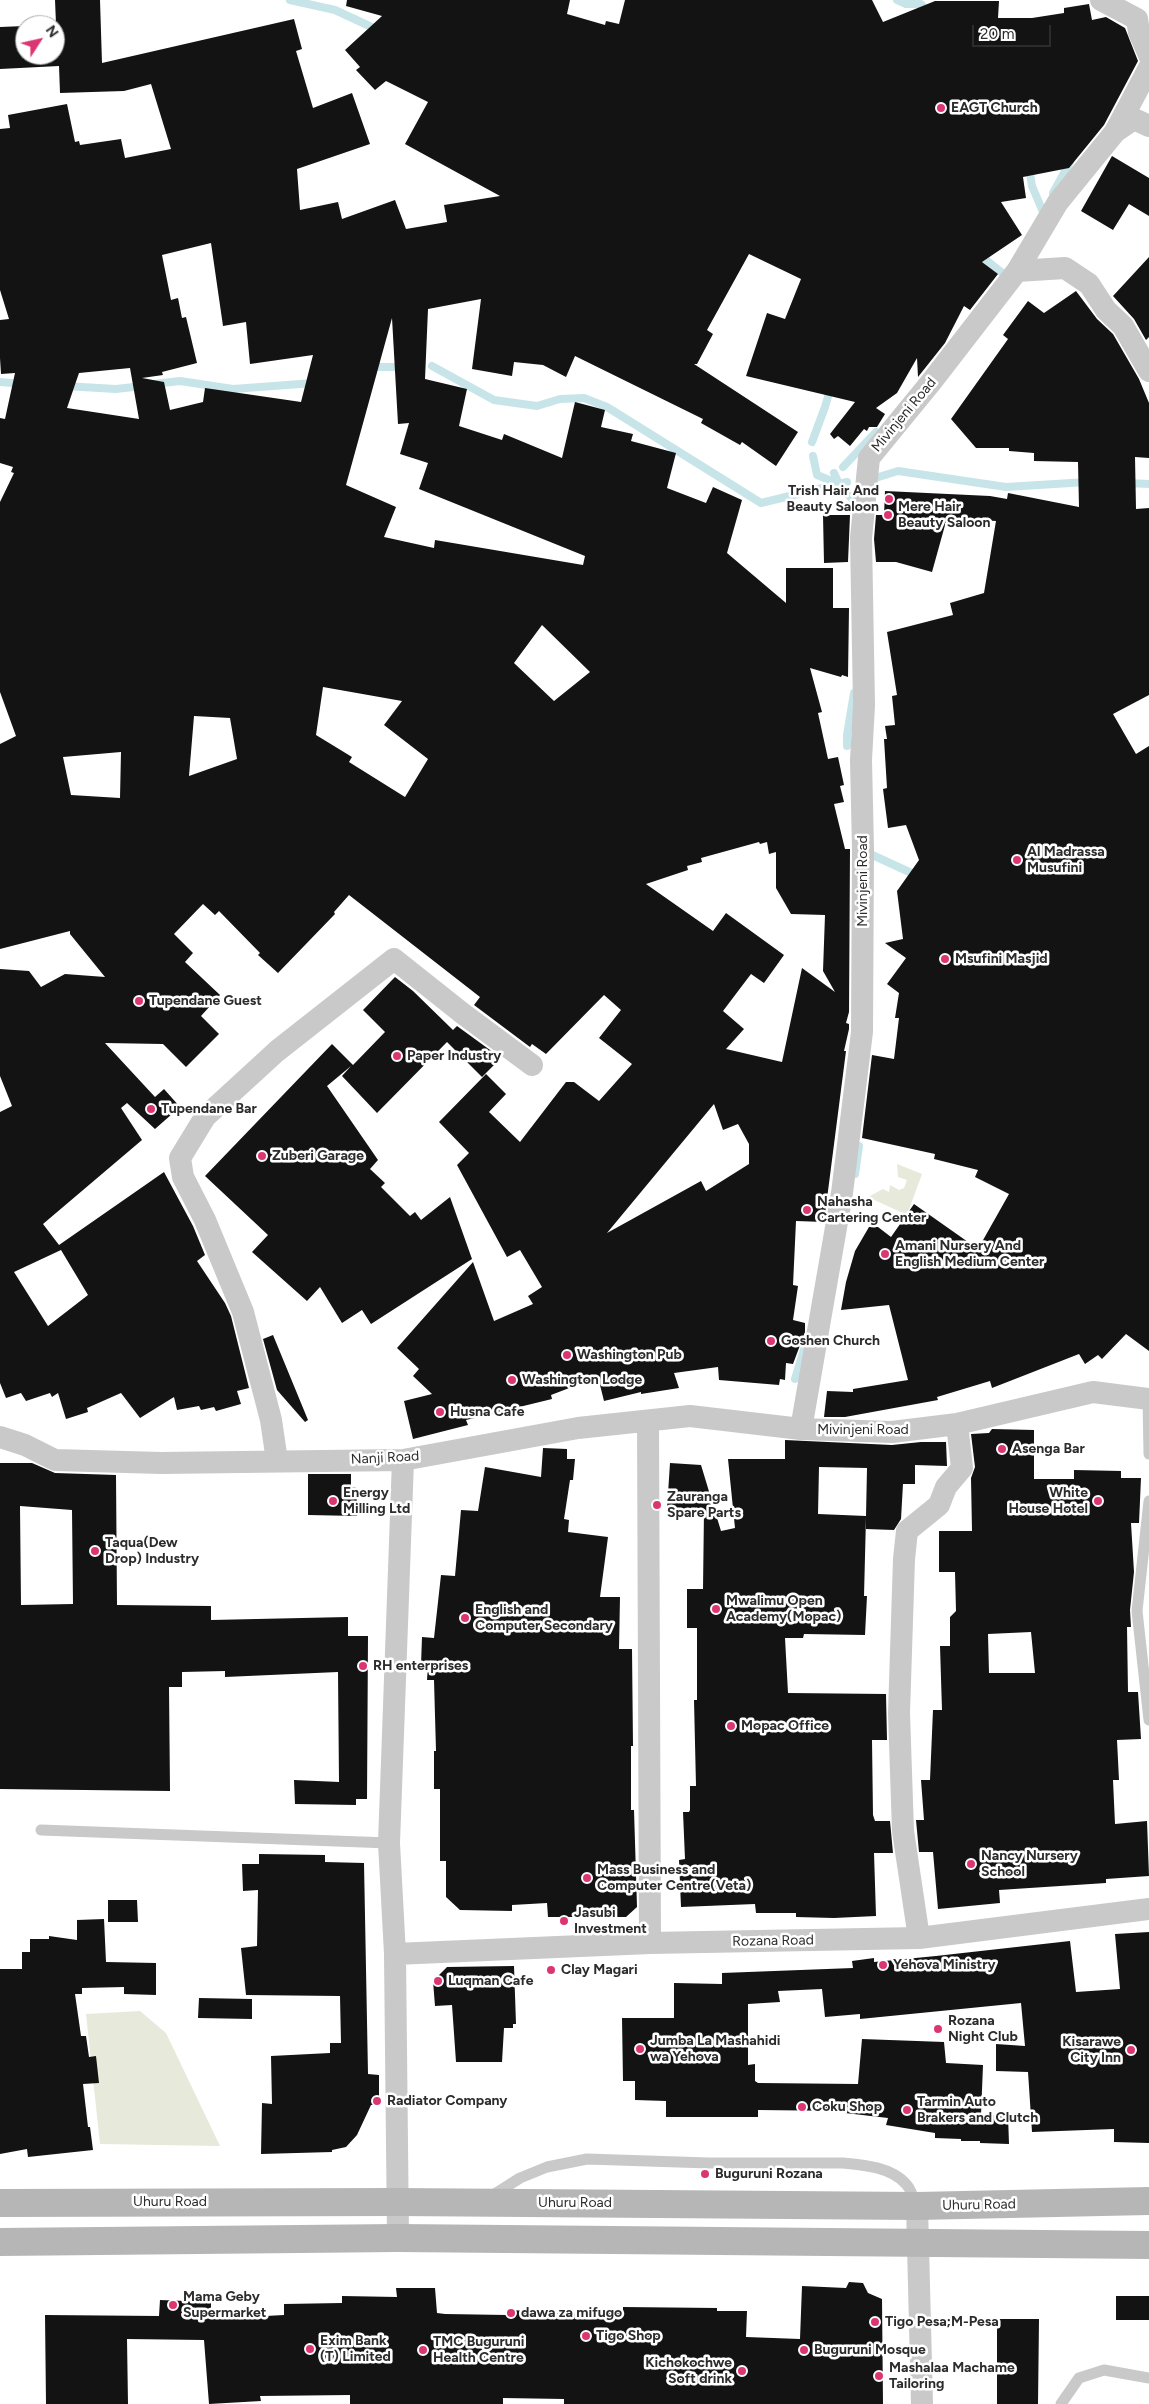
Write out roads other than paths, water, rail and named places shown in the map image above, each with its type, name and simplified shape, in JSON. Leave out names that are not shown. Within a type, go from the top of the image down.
[{"type":"main road","name":"Uhuru Road","points":[[0,2203],[482,2202],[917,2206],[1149,2201]]},
{"type":"main road","points":[[0,2242],[398,2238],[917,2244],[1149,2244]]},
{"type":"street","points":[[1101,0],[1137,19],[1139,32],[1149,55]]},
{"type":"street","name":"Mivinjeni Road","points":[[1148,1399],[1093,1392],[957,1424],[892,1432],[801,1429],[842,1192],[862,1032],[863,849],[861,760],[864,705],[861,538],[867,497],[866,477],[868,458],[932,381],[1018,271],[1058,202],[1115,132],[1149,68]]},
{"type":"street","points":[[1115,132],[1134,119],[1149,126]]},
{"type":"street","points":[[1018,271],[1065,268],[1089,284],[1106,310],[1123,326],[1149,370]]},
{"type":"street","points":[[277,1461],[270,1420],[243,1312],[205,1220],[183,1177],[180,1158],[205,1117],[277,1051],[394,959],[532,1065]]},
{"type":"street","name":"Nanji Road","points":[[0,1437],[25,1445],[55,1460],[161,1463],[403,1460],[578,1428],[690,1416],[801,1429]]},
{"type":"street","points":[[648,1421],[650,1943]]},
{"type":"street","points":[[919,1938],[903,1830],[899,1714],[904,1559],[907,1530],[939,1505],[946,1487],[962,1468],[957,1424]]},
{"type":"street","points":[[398,2238],[396,2202],[395,1954],[389,1844],[403,1460]]},
{"type":"street","name":"Rozana Road","points":[[395,1954],[650,1943],[919,1938],[1149,1909]]},
{"type":"street","points":[[917,2206],[922,2404]]},
{"type":"lane","points":[[1148,1399],[1149,1454]]},
{"type":"lane","points":[[1149,1502],[1137,1611],[1149,1720]]},
{"type":"lane","points":[[41,1830],[389,1844]]},
{"type":"lane","points":[[482,2202],[520,2178],[547,2167],[587,2159],[864,2165],[885,2170],[906,2184],[917,2206]]},
{"type":"lane","points":[[1061,2404],[1080,2378],[1104,2370],[1149,2378]]},
{"type":"waterway","points":[[290,0],[335,10],[378,30]]},
{"type":"waterway","points":[[897,0],[906,4],[921,4],[929,14]]},
{"type":"waterway","points":[[1053,193],[1070,162]]},
{"type":"waterway","points":[[1029,167],[1032,186],[1043,212]]},
{"type":"waterway","points":[[982,250],[985,259],[1005,275]]},
{"type":"waterway","points":[[432,366],[494,400],[537,406],[560,399],[584,398],[607,407],[761,503],[847,482]]},
{"type":"waterway","points":[[370,367],[404,367]]},
{"type":"waterway","points":[[154,384],[180,381],[233,389],[314,383]]},
{"type":"waterway","points":[[0,382],[23,384]]},
{"type":"waterway","points":[[64,386],[116,389],[143,386]]},
{"type":"waterway","points":[[812,442],[831,386]]},
{"type":"waterway","points":[[843,467],[876,432]]},
{"type":"waterway","points":[[813,456],[817,475],[839,484]]},
{"type":"waterway","points":[[869,480],[898,471],[1006,487],[1087,482]]},
{"type":"waterway","points":[[834,473],[839,484],[860,508]]},
{"type":"waterway","points":[[1126,483],[1149,484]]},
{"type":"waterway","points":[[847,746],[854,693]]},
{"type":"waterway","points":[[868,853],[918,876]]},
{"type":"waterway","points":[[855,1174],[859,1146]]},
{"type":"waterway","points":[[795,1379],[806,1343]]},
{"type":"place","name":"EAGT Church","points":[[941,108]]},
{"type":"place","name":"Trish Hair And Beauty Saloon","points":[[889,499]]},
{"type":"place","name":"Mere Hair Beauty Saloon","points":[[888,515]]},
{"type":"place","name":"Al Madrassa Musufini","points":[[1017,860]]},
{"type":"place","name":"Msufini Masjid","points":[[945,959]]},
{"type":"place","name":"Tupendane Guest","points":[[139,1001]]},
{"type":"place","name":"Paper Industry","points":[[397,1056]]},
{"type":"place","name":"Tupendane Bar","points":[[151,1109]]},
{"type":"place","name":"Zuberi Garage","points":[[262,1156]]},
{"type":"place","name":"Nahasha Cartering Center","points":[[807,1210]]},
{"type":"place","name":"Amani Nursery And English Medium Center","points":[[885,1254]]},
{"type":"place","name":"Goshen Church","points":[[771,1341]]},
{"type":"place","name":"Washington Pub","points":[[567,1355]]},
{"type":"place","name":"Washington Lodge","points":[[512,1380]]},
{"type":"place","name":"Husna Cafe","points":[[440,1412]]},
{"type":"place","name":"Asenga Bar","points":[[1002,1449]]},
{"type":"place","name":"Energy Milling Ltd","points":[[333,1501]]},
{"type":"place","name":"White House Hotel","points":[[1098,1501]]},
{"type":"place","name":"Zauranga Spare Parts","points":[[657,1505]]},
{"type":"place","name":"Taqua(Dew Drop) Industry","points":[[95,1551]]},
{"type":"place","name":"Mwalimu Open Academy(Mopac)","points":[[716,1609]]},
{"type":"place","name":"English and Computer Secondary","points":[[465,1618]]},
{"type":"place","name":"RH enterprises","points":[[363,1666]]},
{"type":"place","name":"Mopac Office","points":[[731,1726]]},
{"type":"place","name":"Nancy Nursery School","points":[[971,1864]]},
{"type":"place","name":"Mass Business and Computer Centre(Veta)","points":[[587,1878]]},
{"type":"place","name":"Jasubi Investment","points":[[564,1921]]},
{"type":"place","name":"Yehova Ministry","points":[[883,1965]]},
{"type":"place","name":"Clay Magari","points":[[551,1970]]},
{"type":"place","name":"Luqman Cafe","points":[[438,1981]]},
{"type":"place","name":"Rozana Night Club","points":[[938,2029]]},
{"type":"place","name":"Jumba La Mashahidi wa Yehova","points":[[640,2049]]},
{"type":"place","name":"Kisarawe City Inn","points":[[1131,2050]]},
{"type":"place","name":"Radiator Company","points":[[377,2101]]},
{"type":"place","name":"Coku Shop","points":[[802,2107]]},
{"type":"place","name":"Tarmin Auto Brakers and Clutch","points":[[907,2110]]},
{"type":"place","name":"Buguruni Rozana","points":[[705,2174]]},
{"type":"place","name":"Mama Geby Supermarket","points":[[173,2305]]},
{"type":"place","name":"dawa za mifugo","points":[[511,2313]]},
{"type":"place","name":"Tigo Pesa;M-Pesa","points":[[875,2322]]},
{"type":"place","name":"Tigo Shop","points":[[586,2336]]},
{"type":"place","name":"Exim Bank (T) Limited","points":[[310,2349]]},
{"type":"place","name":"TMC Buguruni Health Centre","points":[[423,2350]]},
{"type":"place","name":"Buguruni Mosque","points":[[804,2350]]},
{"type":"place","name":"Kichokochwe Soft drink","points":[[742,2371]]},
{"type":"place","name":"Mashalaa Machame Tailoring","points":[[879,2376]]}]
